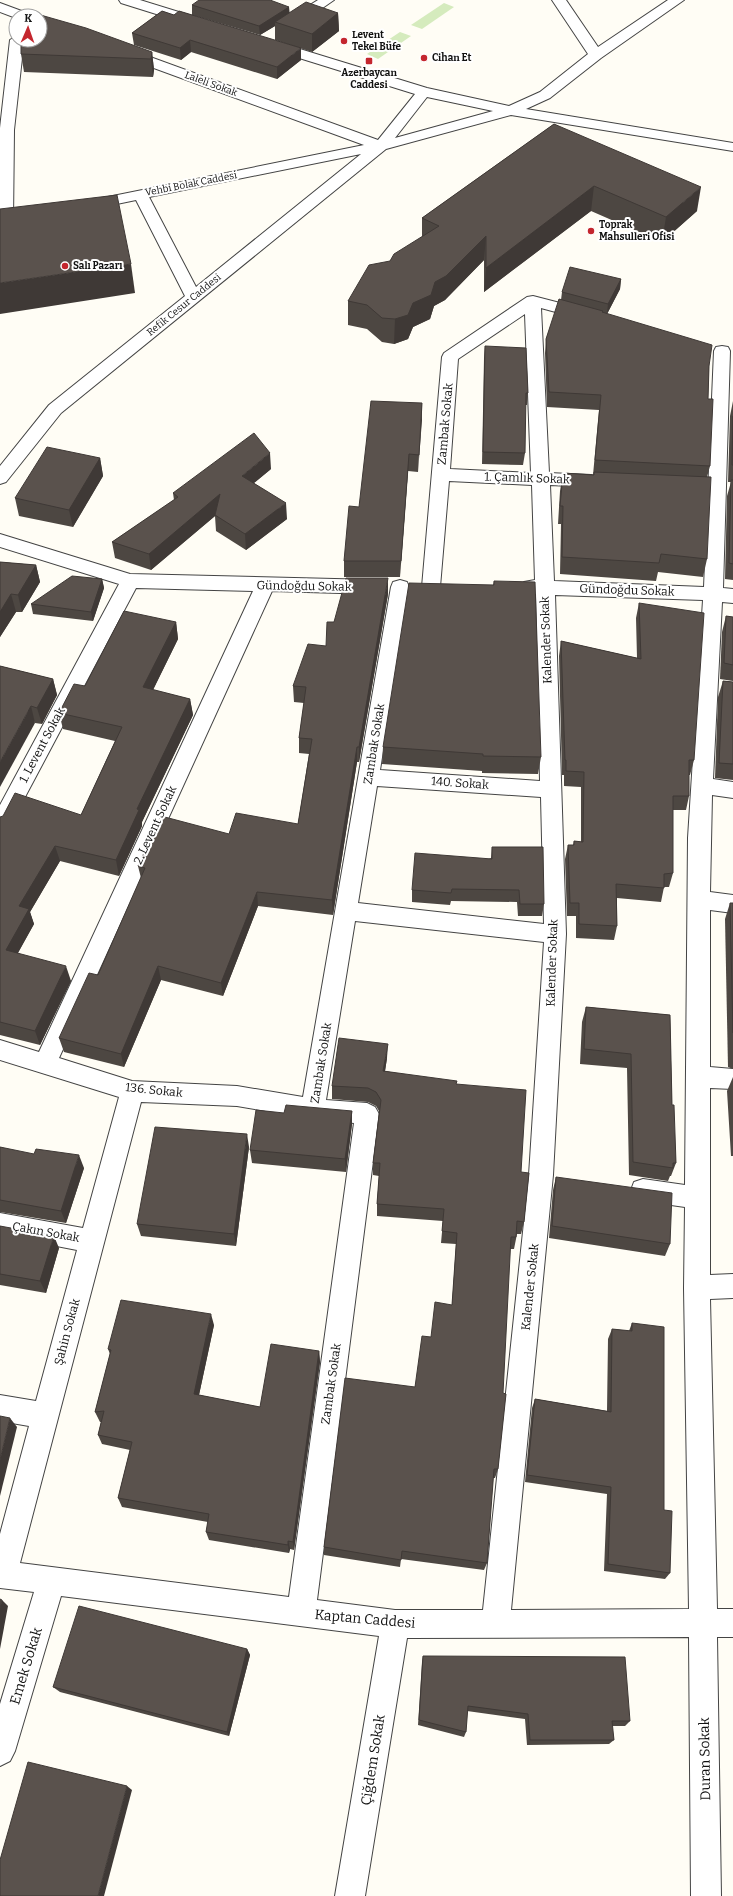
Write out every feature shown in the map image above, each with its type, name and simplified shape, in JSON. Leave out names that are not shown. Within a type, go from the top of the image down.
[{"type":"street","points":[[126,0],[205,25]]},
{"type":"street","points":[[327,0],[261,42],[424,92],[512,111],[733,147]]},
{"type":"street","points":[[559,0],[596,55]]},
{"type":"street","points":[[512,111],[544,95],[596,55],[677,0]]},
{"type":"street","points":[[176,16],[189,8]]},
{"type":"street","points":[[16,48],[4,130],[3,222],[20,218]]},
{"type":"street","name":"Laleli Sokak","points":[[114,49],[382,146]]},
{"type":"street","points":[[382,146],[424,92]]},
{"type":"street","name":"Vehbi Bolak Caddesi","points":[[72,208],[382,146],[512,111]]},
{"type":"street","name":"Refik Cesur Caddesi","points":[[0,478],[55,410],[382,146]]},
{"type":"street","points":[[140,194],[194,298]]},
{"type":"street","points":[[534,301],[601,319]]},
{"type":"street","name":"Zambak Sokak","points":[[439,587],[440,475],[450,357],[534,301]]},
{"type":"street","name":"Kalender Sokak","points":[[496,1623],[541,1175],[554,934],[545,587],[534,301]]},
{"type":"street","name":"Duran Sokak","points":[[706,1896],[697,1288],[699,838],[702,786],[717,687],[723,595],[717,488],[721,351]]},
{"type":"street","name":"1. Çamlık Sokak","points":[[440,475],[609,482]]},
{"type":"street","name":"Gündoğdu Sokak","points":[[0,540],[130,581],[265,585],[439,587]]},
{"type":"street","name":"1. Levent Sokak","points":[[0,825],[130,581]]},
{"type":"street","name":"2. Levent Sokak","points":[[45,1064],[265,585]]},
{"type":"street","name":"Zambak Sokak","points":[[301,1612],[367,1114],[313,1109],[400,587]]},
{"type":"street","name":"Gündoğdu Sokak","points":[[515,587],[723,595]]},
{"type":"street","name":"140. Sokak","points":[[368,777],[551,790]]},
{"type":"street","points":[[702,786],[733,790]]},
{"type":"street","points":[[699,900],[733,904]]},
{"type":"street","points":[[346,912],[554,934]]},
{"type":"street","name":"136. Sokak","points":[[0,1050],[132,1091],[238,1096],[313,1109]]},
{"type":"street","points":[[698,1078],[733,1079]]},
{"type":"street","name":"Şahin Sokak","points":[[1,1574],[132,1091]]},
{"type":"street","points":[[541,1175],[564,1178]]},
{"type":"street","points":[[619,1187],[697,1198]]},
{"type":"street","name":"Çakın Sokak","points":[[0,1224],[91,1241]]},
{"type":"street","points":[[697,1288],[733,1286]]},
{"type":"street","points":[[0,1408],[45,1416]]},
{"type":"street","name":"Kaptan Caddesi","points":[[1,1574],[395,1624],[733,1623]]},
{"type":"street","name":"Emek Sokak","points":[[0,1751],[52,1580]]},
{"type":"street","name":"Çiğdem Sokak","points":[[350,1896],[395,1624]]},
{"type":"green space","points":[[444,3],[454,7],[422,29],[411,25]]},
{"type":"green space","points":[[400,32],[411,36],[378,59],[367,54]]},
{"type":"building","points":[[199,0],[270,0],[289,7],[259,26],[192,5]]},
{"type":"building","points":[[306,2],[338,13],[312,34],[275,22]]},
{"type":"building","points":[[162,11],[174,15],[179,11],[301,48],[277,67],[190,40],[180,48],[132,33]]},
{"type":"building","points":[[48,17],[86,28],[152,52],[151,59],[21,54],[21,48],[48,48]]},
{"type":"building","points":[[554,124],[701,187],[666,217],[594,186],[486,268],[486,236],[446,276],[435,282],[431,295],[413,303],[408,315],[395,319],[382,318],[367,305],[348,301],[369,265],[390,261],[394,254],[439,226],[422,218]]},
{"type":"building","points":[[117,195],[131,264],[0,283],[0,209]]},
{"type":"building","points":[[570,267],[621,279],[608,304],[562,292]]},
{"type":"building","points":[[559,299],[712,345],[709,366],[708,399],[713,399],[710,466],[595,460],[601,395],[549,392],[546,339]]},
{"type":"building","points":[[485,346],[526,348],[528,393],[526,393],[525,453],[483,452]]},
{"type":"building","points":[[371,401],[422,403],[419,455],[409,454],[401,561],[344,561],[349,506],[359,507]]},
{"type":"building","points":[[733,416],[733,465],[732,465]]},
{"type":"building","points":[[254,433],[270,453],[242,476],[286,503],[245,534],[215,515],[220,494],[149,554],[112,542],[178,497],[173,493]]},
{"type":"building","points":[[47,447],[100,458],[69,510],[15,498]]},
{"type":"building","points":[[594,472],[711,477],[707,559],[661,554],[659,563],[562,557],[563,506],[560,506],[563,473],[594,475]]},
{"type":"building","points":[[731,480],[733,480],[733,564],[729,563]]},
{"type":"building","points":[[0,562],[36,565],[18,595],[11,594],[0,612]]},
{"type":"building","points":[[72,576],[102,579],[91,612],[31,604]]},
{"type":"building","points":[[346,578],[388,578],[359,747],[357,747],[332,900],[257,892],[221,983],[158,966],[121,1054],[59,1038],[89,973],[98,975],[145,868],[138,866],[161,816],[229,834],[236,813],[298,824],[312,739],[299,738],[306,687],[293,686],[308,644],[326,646],[327,622],[334,622]]},
{"type":"building","points":[[494,581],[535,582],[541,757],[483,756],[483,754],[383,747],[409,583],[494,585]]},
{"type":"building","points":[[639,603],[704,613],[694,760],[689,760],[689,796],[673,796],[673,873],[664,874],[664,888],[616,884],[617,926],[579,924],[579,903],[570,903],[568,845],[574,845],[574,841],[583,842],[584,772],[566,771],[561,641],[641,659]]},
{"type":"building","points":[[124,611],[176,622],[143,687],[190,699],[137,809],[139,810],[116,860],[55,846],[19,906],[29,909],[6,950],[66,966],[35,1031],[0,1022],[0,817],[3,816],[15,793],[81,815],[122,727],[59,713],[74,684],[85,686]]},
{"type":"building","points":[[726,616],[733,617],[733,665],[724,663]]},
{"type":"building","points":[[0,666],[53,679],[37,708],[31,706],[0,762]]},
{"type":"building","points":[[723,681],[733,682],[733,764],[719,763]]},
{"type":"building","points":[[492,847],[543,847],[544,904],[520,904],[519,890],[452,889],[451,893],[412,890],[415,853],[492,859]]},
{"type":"building","points":[[730,903],[733,903],[733,1033]]},
{"type":"building","points":[[586,1007],[670,1015],[672,1105],[674,1105],[676,1163],[673,1163],[673,1168],[633,1162],[631,1054],[584,1049]]},
{"type":"building","points":[[339,1038],[388,1044],[383,1071],[457,1081],[456,1084],[526,1090],[521,1172],[529,1173],[524,1222],[517,1221],[516,1237],[511,1237],[503,1393],[506,1394],[498,1469],[494,1469],[487,1563],[402,1551],[401,1560],[324,1547],[345,1378],[415,1387],[422,1336],[431,1337],[435,1302],[452,1305],[457,1233],[442,1231],[444,1209],[377,1204],[380,1163],[373,1163],[381,1100],[376,1092],[368,1088],[332,1086]]},
{"type":"building","points":[[286,1105],[352,1111],[345,1159],[250,1150],[256,1110],[284,1113]]},
{"type":"building","points":[[155,1127],[247,1134],[234,1234],[137,1224]]},
{"type":"building","points":[[0,1147],[34,1154],[36,1149],[79,1155],[61,1211],[0,1200]]},
{"type":"building","points":[[556,1177],[672,1193],[670,1244],[552,1226]]},
{"type":"building","points":[[0,1226],[54,1236],[40,1281],[0,1274]]},
{"type":"building","points":[[121,1300],[211,1314],[194,1394],[260,1407],[271,1344],[319,1351],[293,1542],[288,1541],[288,1545],[206,1532],[209,1514],[118,1498],[132,1442],[98,1435],[104,1411],[95,1412],[111,1350],[108,1349]]},
{"type":"building","points":[[632,1323],[664,1327],[664,1510],[672,1511],[670,1573],[608,1564],[611,1487],[527,1475],[535,1399],[611,1412],[612,1329],[632,1331]]},
{"type":"building","points":[[0,1416],[10,1418],[0,1460]]},
{"type":"building","points":[[79,1606],[247,1649],[227,1732],[53,1687]]},
{"type":"building","points":[[423,1656],[625,1657],[630,1721],[612,1721],[614,1740],[530,1740],[528,1714],[468,1706],[466,1732],[419,1720]]},
{"type":"building","points":[[28,1762],[127,1786],[98,1896],[0,1896],[0,1860]]},
{"type":"place","name":"Levent Tekel Büfe","points":[[344,41]]},
{"type":"place","name":"Cihan Et","points":[[424,58]]},
{"type":"place","name":"Azerbaycan Caddesi","points":[[369,61]]},
{"type":"place","name":"Toprak Mahsulleri Ofisi","points":[[591,231]]},
{"type":"place","name":"Salı Pazarı","points":[[65,266]]}]
